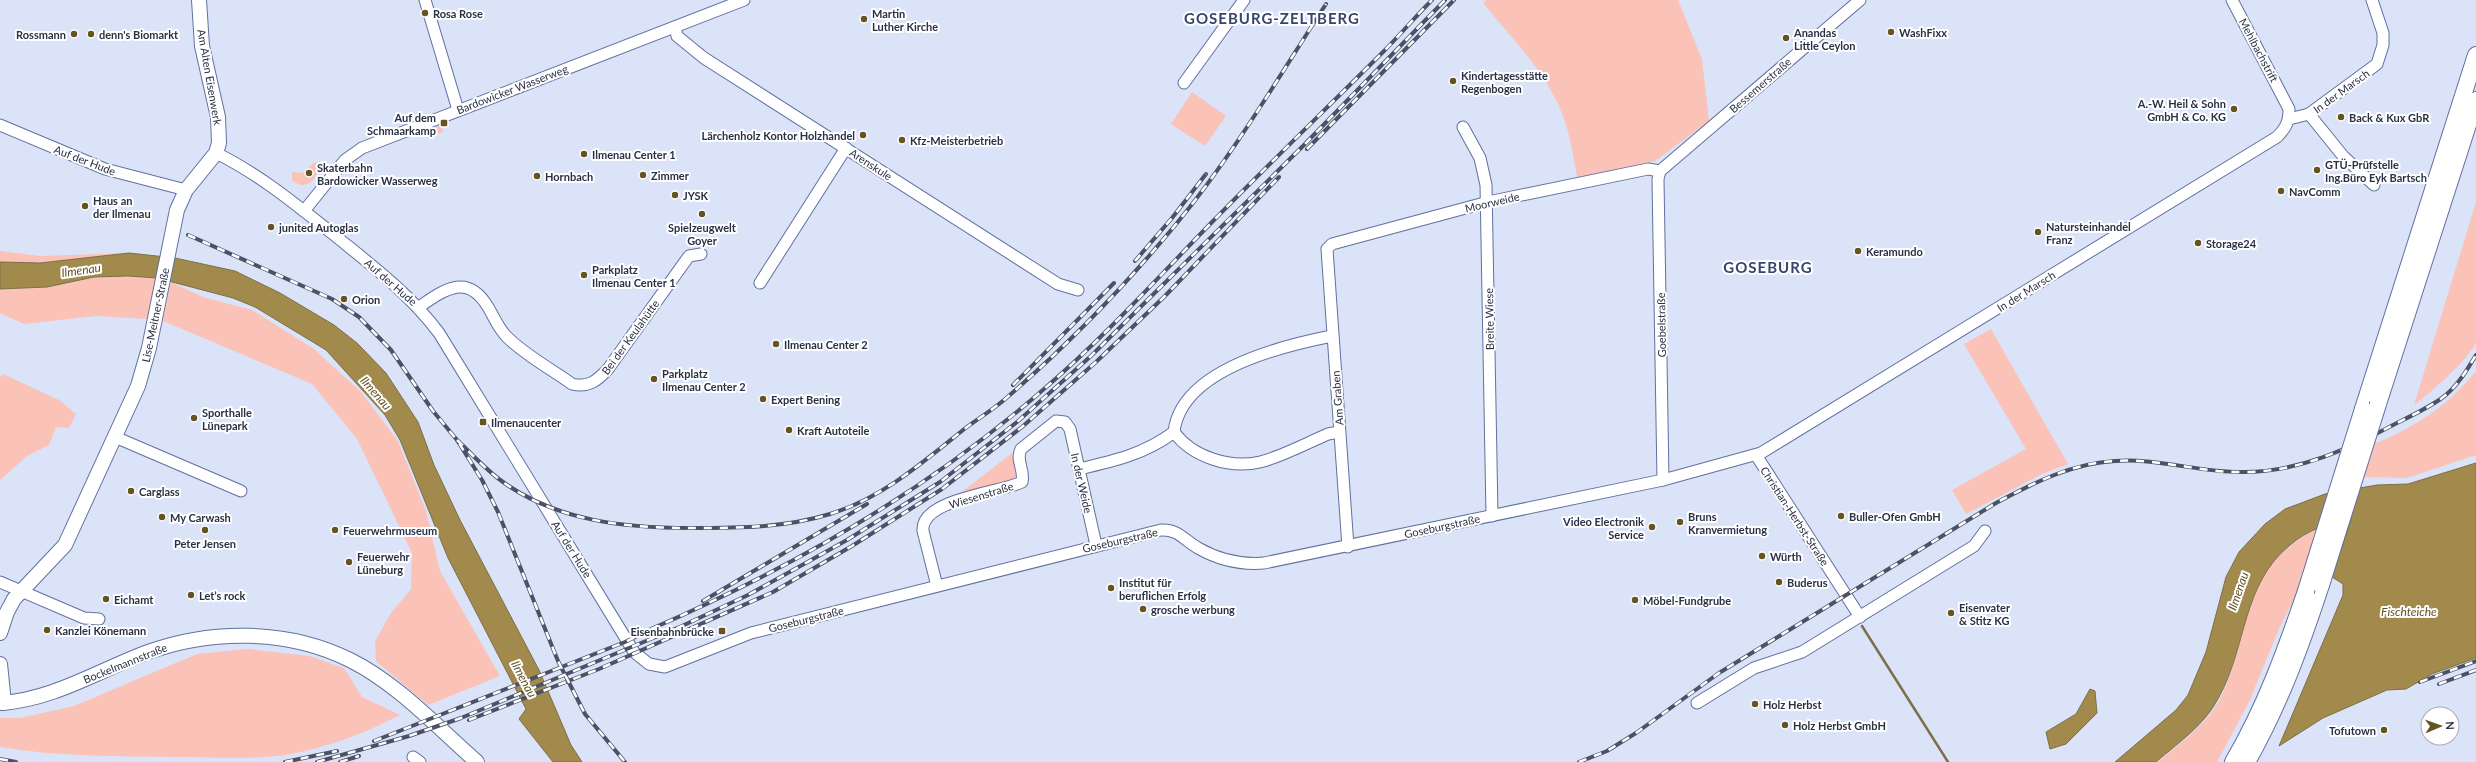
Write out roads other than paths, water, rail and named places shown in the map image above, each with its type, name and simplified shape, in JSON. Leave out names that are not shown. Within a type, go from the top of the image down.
[{"type":"highway","points":[[2247,762],[2274,710],[2293,667],[2313,588],[2370,406],[2476,55]]},
{"type":"highway","points":[[2370,406],[2476,100]]},
{"type":"highway","points":[[2233,762],[2247,738],[2313,588]]},
{"type":"main road","name":"Am Alten Eisenwerk","points":[[199,0],[202,46],[219,129],[216,153]]},
{"type":"main road","points":[[186,190],[216,153]]},
{"type":"main road","name":"Lise-Meitner-Straße","points":[[0,634],[7,612],[21,591],[57,557],[65,545],[138,386],[154,323],[177,210],[186,190]]},
{"type":"main road","name":"Bockelmannstraße","points":[[2,703],[32,698],[70,685],[147,652],[176,643],[208,637],[244,636],[281,638],[329,652],[350,660],[374,674],[418,710],[477,762]]},
{"type":"main road","points":[[0,664],[2,703]]},
{"type":"street","points":[[425,0],[458,110]]},
{"type":"street","name":"Bardowicker Wasserweg","points":[[304,211],[345,160],[354,153],[458,110],[744,0]]},
{"type":"street","points":[[1184,83],[1244,0]]},
{"type":"street","name":"Bessemerstraße","points":[[1660,171],[1860,0]]},
{"type":"street","name":"Mehlbachstrift","points":[[2232,0],[2286,100],[2289,119]]},
{"type":"street","name":"In der Marsch","points":[[1756,455],[1767,450],[2277,137],[2285,129],[2289,119],[2309,114],[2377,64],[2383,45],[2383,33],[2372,0]]},
{"type":"street","name":"Arenskule","points":[[675,26],[677,36],[704,58],[1058,284],[1078,290]]},
{"type":"street","name":"In der Marsch","points":[[2309,114],[2343,156],[2374,185]]},
{"type":"street","name":"Auf der Hude","points":[[0,125],[119,174],[186,190]]},
{"type":"street","name":"Breite Wiese","points":[[1463,127],[1484,171],[1488,202],[1492,516]]},
{"type":"street","points":[[760,283],[846,148]]},
{"type":"street","name":"Auf der Hude","points":[[216,153],[261,178],[393,282],[420,307],[439,333],[634,652],[649,664]]},
{"type":"street","name":"Moorweide","points":[[1327,249],[1332,244],[1488,202],[1648,169],[1660,171]]},
{"type":"street","name":"Goebelstraße","points":[[1660,171],[1658,179],[1663,480]]},
{"type":"street","name":"Am Graben","points":[[1327,249],[1348,547]]},
{"type":"street","name":"Bei der Keulahütte","points":[[420,307],[449,288],[461,286],[470,288],[483,298],[499,328],[510,340],[572,384],[581,386],[589,385],[596,381],[608,369],[689,256],[701,254]]},
{"type":"street","points":[[1079,469],[1133,456],[1159,444],[1174,432],[1176,420],[1189,396],[1222,373],[1279,348],[1332,336]]},
{"type":"street","name":"Wiesenstraße","points":[[937,586],[924,532],[923,524],[926,519],[947,504],[957,500],[1022,482],[1023,477],[1019,454],[1022,449],[1056,421],[1065,422]]},
{"type":"street","name":"In der Weide","points":[[1065,422],[1070,429],[1096,545]]},
{"type":"street","points":[[1174,432],[1182,443],[1192,450],[1225,462],[1243,464],[1260,462],[1328,434],[1339,432]]},
{"type":"street","points":[[115,437],[241,491]]},
{"type":"street","name":"Goseburgstraße","points":[[649,664],[665,667],[751,634],[1096,545],[1171,529],[1209,554],[1224,560],[1250,564],[1348,547],[1663,480],[1756,455]]},
{"type":"street","name":"Christian-Herbst-Straße","points":[[1756,455],[1860,617]]},
{"type":"street","points":[[1697,703],[1754,668],[1802,652],[1974,546],[1985,531]]},
{"type":"street","points":[[0,582],[84,618],[98,619]]},
{"type":"water","name":"Ilmenau","points":[[129,253],[175,258],[235,271],[280,293],[334,325],[357,343],[386,373],[418,422],[434,465],[460,520],[539,670],[571,745],[582,762],[553,762],[519,719],[526,709],[448,558],[400,440],[385,415],[326,350],[255,307],[233,298],[157,278],[128,276],[94,277],[47,287],[0,289],[0,262],[40,263]]},
{"type":"water","name":"Fischteiche","points":[[2476,463],[2476,658],[2432,674],[2406,689],[2387,690],[2323,718],[2279,746],[2343,595],[2343,584],[2332,577],[2351,520],[2326,525],[2311,531],[2290,545],[2274,561],[2263,578],[2247,616],[2228,677],[2213,707],[2199,725],[2156,762],[2115,762],[2176,710],[2188,695],[2206,652],[2226,577],[2239,552],[2265,524],[2285,509],[2325,494],[2377,485],[2408,484]]},
{"type":"water","points":[[2090,689],[2095,691],[2097,713],[2066,744],[2050,749],[2046,732],[2076,714]]},
{"type":"waterway","points":[[1862,626],[1948,762]]},
{"type":"railway","points":[[651,629],[756,580],[857,524],[953,461],[1000,426],[1067,369],[1111,327],[1238,196],[1383,52],[1432,0]]},
{"type":"railway","points":[[317,762],[409,736],[461,718],[682,626],[748,595],[804,564],[847,540],[940,482],[1017,422],[1091,356],[1303,146],[1445,0]]},
{"type":"railway","points":[[1307,149],[1454,0]]},
{"type":"railway","points":[[457,440],[503,482],[524,495],[546,506],[569,514],[617,524],[666,528],[778,525],[813,519],[849,507],[867,499],[917,467],[963,430],[1004,400],[1050,359],[1116,293],[1157,247],[1198,197],[1254,116],[1326,4]]},
{"type":"railway","points":[[1135,261],[1172,218],[1206,174]]},
{"type":"railway","points":[[469,720],[599,669],[773,592],[852,546],[942,489],[1022,427],[1096,362],[1165,296],[1279,177]]},
{"type":"railway","points":[[188,235],[332,299],[359,317],[391,350],[433,411],[457,440],[482,480],[498,512],[558,661],[585,714],[625,762]]},
{"type":"railway","points":[[1013,385],[1114,283]]},
{"type":"railway","points":[[1579,762],[1607,751],[1636,733],[1719,673],[1996,503],[2039,481],[2084,466],[2115,461],[2164,463],[2228,472],[2264,471],[2304,463],[2359,442],[2437,402],[2457,384],[2476,355]]},
{"type":"railway","points":[[703,601],[867,504]]},
{"type":"railway","points":[[374,741],[625,642],[656,627]]},
{"type":"railway","points":[[2420,682],[2476,661]]},
{"type":"railway","points":[[2439,684],[2476,670]]},
{"type":"railway","points":[[285,762],[337,751]]},
{"type":"railway","points":[[340,762],[359,756]]},
{"type":"railway","points":[[0,759],[16,762]]},
{"type":"place","name":"Rosa Rose","points":[[425,13]]},
{"type":"place","name":"Martin Luther Kirche","points":[[864,19]]},
{"type":"place","name":"WashFixx","points":[[1891,32]]},
{"type":"place","name":"Rossmann","points":[[74,34]]},
{"type":"place","name":"denn's Biomarkt","points":[[91,34]]},
{"type":"place","name":"Anandas Little Ceylon","points":[[1786,38]]},
{"type":"place","name":"Kindertagesstätte Regenbogen","points":[[1453,81]]},
{"type":"place","name":"A.-W. Heil & Sohn GmbH & Co. KG","points":[[2234,109]]},
{"type":"place","name":"Back & Kux GbR","points":[[2341,117]]},
{"type":"place","name":"Auf dem Schmaarkamp","points":[[444,123]]},
{"type":"place","name":"Lärchenholz Kontor Holzhandel","points":[[863,135]]},
{"type":"place","name":"Kfz-Meisterbetrieb","points":[[902,140]]},
{"type":"place","name":"Ilmenau Center 1","points":[[584,154]]},
{"type":"place","name":"GTÜ-Prüfstelle Ing.Büro Eyk Bartsch","points":[[2317,170]]},
{"type":"place","name":"Skaterbahn Bardowicker Wasserweg","points":[[309,173]]},
{"type":"place","name":"Zimmer","points":[[643,175]]},
{"type":"place","name":"Hornbach","points":[[537,176]]},
{"type":"place","name":"NavComm","points":[[2281,191]]},
{"type":"place","name":"JYSK","points":[[675,195]]},
{"type":"place","name":"Haus an der Ilmenau","points":[[85,206]]},
{"type":"place","name":"Spielzeugwelt Goyer","points":[[702,214]]},
{"type":"place","name":"junited Autoglas","points":[[271,227]]},
{"type":"place","name":"Natursteinhandel Franz","points":[[2038,232]]},
{"type":"place","name":"Storage24","points":[[2198,243]]},
{"type":"place","name":"Keramundo","points":[[1858,251]]},
{"type":"place","name":"Parkplatz Ilmenau Center 1","points":[[584,275]]},
{"type":"place","name":"Orion","points":[[344,299]]},
{"type":"place","name":"Ilmenau Center 2","points":[[776,344]]},
{"type":"place","name":"Parkplatz Ilmenau Center 2","points":[[654,379]]},
{"type":"place","name":"Expert Bening","points":[[763,399]]},
{"type":"place","name":"Sporthalle Lünepark","points":[[194,418]]},
{"type":"place","name":"Ilmenaucenter","points":[[483,422]]},
{"type":"place","name":"Kraft Autoteile","points":[[789,430]]},
{"type":"place","name":"Carglass","points":[[131,491]]},
{"type":"place","name":"Buller-Ofen GmbH","points":[[1841,516]]},
{"type":"place","name":"My Carwash","points":[[162,517]]},
{"type":"place","name":"Bruns Kranvermietung","points":[[1680,522]]},
{"type":"place","name":"Video Electronik Service","points":[[1652,527]]},
{"type":"place","name":"Peter Jensen","points":[[205,530]]},
{"type":"place","name":"Feuerwehrmuseum","points":[[335,530]]},
{"type":"place","name":"Würth","points":[[1762,556]]},
{"type":"place","name":"Feuerwehr Lüneburg","points":[[349,562]]},
{"type":"place","name":"Buderus","points":[[1779,582]]},
{"type":"place","name":"Institut für beruflichen Erfolg","points":[[1111,588]]},
{"type":"place","name":"Let’s rock","points":[[191,595]]},
{"type":"place","name":"Eichamt","points":[[106,599]]},
{"type":"place","name":"Möbel-Fundgrube","points":[[1635,600]]},
{"type":"place","name":"grosche werbung","points":[[1143,609]]},
{"type":"place","name":"Eisenvater & Stitz KG","points":[[1951,613]]},
{"type":"place","name":"Kanzlei Könemann","points":[[47,630]]},
{"type":"place","name":"Eisenbahnbrücke","points":[[722,631]]},
{"type":"place","name":"Holz Herbst","points":[[1755,704]]},
{"type":"place","name":"Holz Herbst GmbH","points":[[1785,725]]},
{"type":"place","name":"Tofutown","points":[[2384,730]]},
{"type":"district","name":"GOSEBURG-ZELTBERG","points":[[1272,18]]},
{"type":"district","name":"GOSEBURG","points":[[1768,267]]}]
